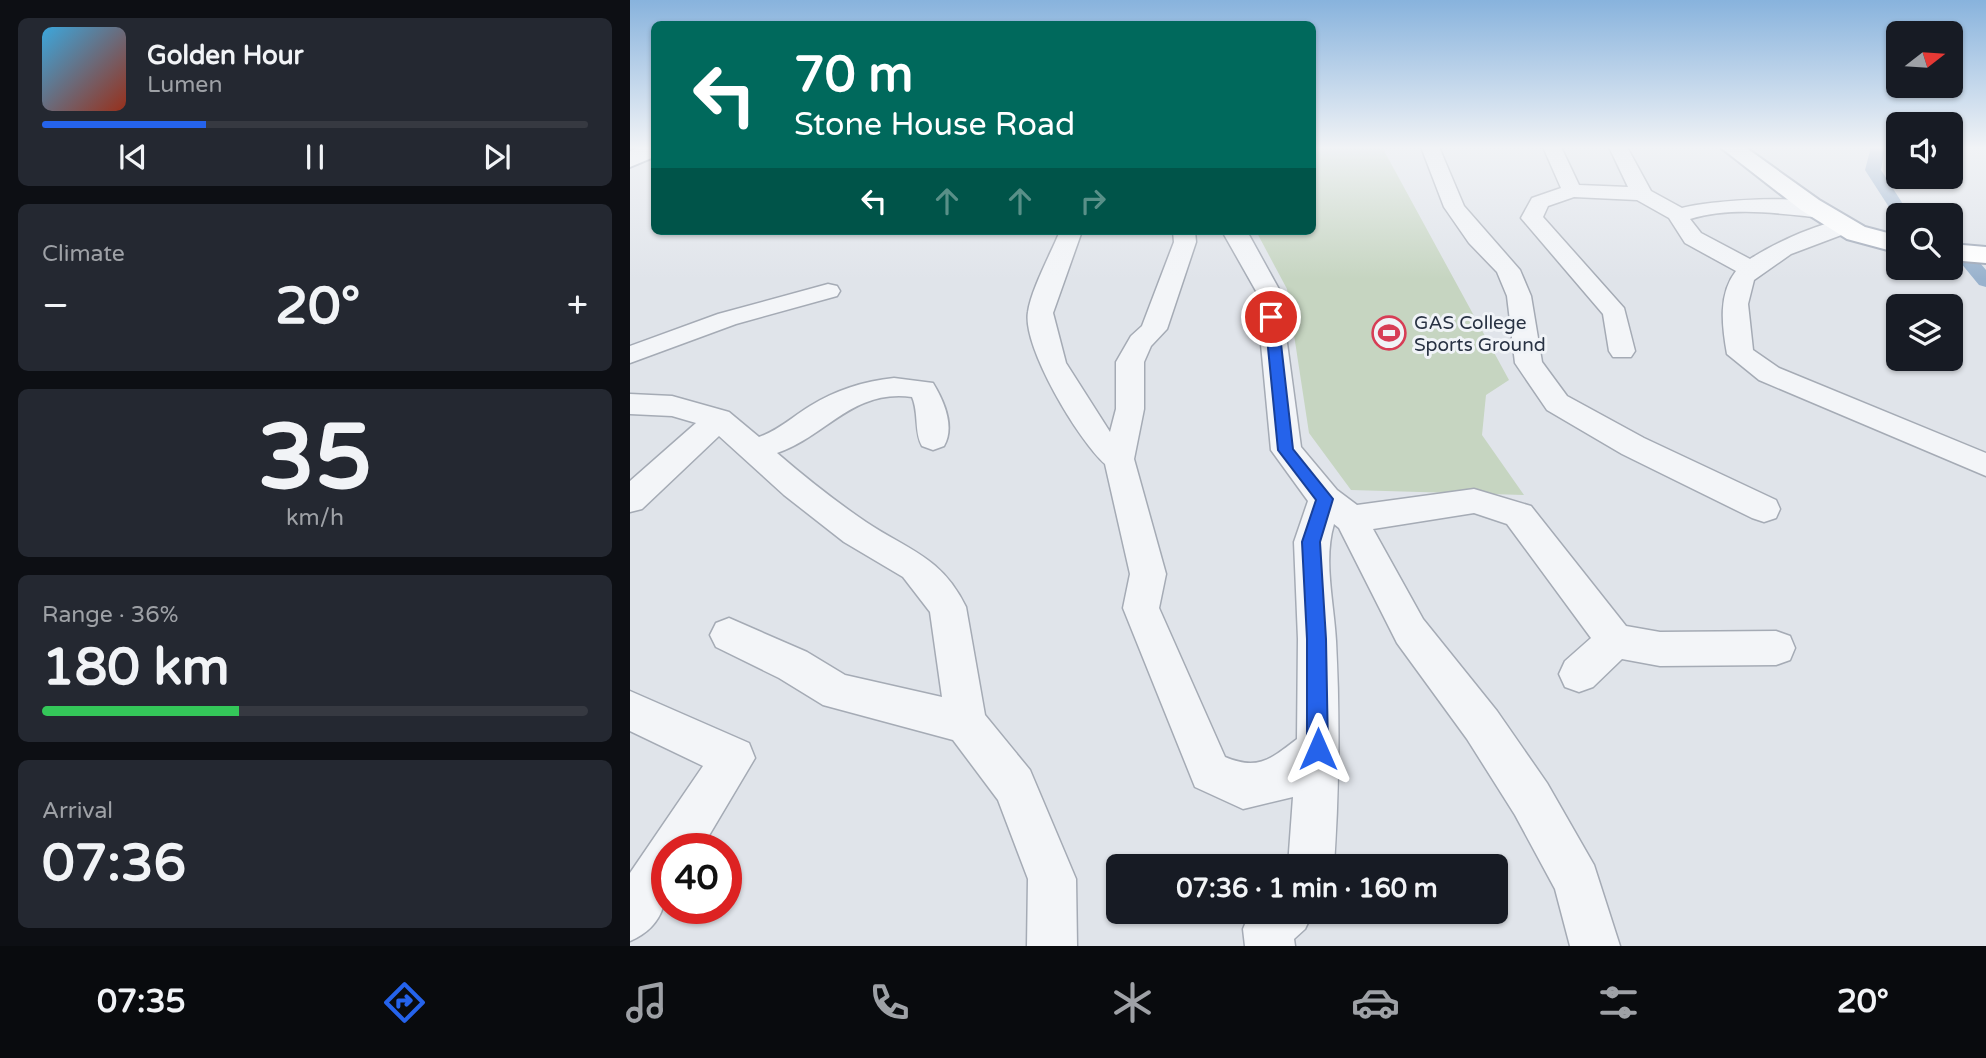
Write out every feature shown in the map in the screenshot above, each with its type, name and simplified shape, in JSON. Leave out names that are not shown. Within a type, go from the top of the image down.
[{"type":"main road","points":[[1792,191],[1855,232],[1886,240]]},
{"type":"main road","points":[[1963,253],[1986,255]]},
{"type":"street","points":[[1448,191],[1454,207],[1477,238],[1508,270],[1519,296],[1529,363],[1557,403],[1633,446],[1764,509]]},
{"type":"street","points":[[1572,191],[1539,202],[1532,218],[1615,313],[1622,351]]},
{"type":"street","points":[[1575,191],[1640,194]]},
{"type":"street","points":[[1639,191],[1654,205],[1681,215],[1706,206],[1735,204],[1819,211]]},
{"type":"street","points":[[1681,215],[1679,220],[1693,238],[1751,269]]},
{"type":"street","points":[[1855,232],[1784,250],[1751,269],[1738,286],[1736,331],[1740,354],[1769,374],[1986,465]]},
{"type":"street","points":[[1069,235],[1040,313],[1052,363],[1102,444],[1119,459]]},
{"type":"street","points":[[1184,235],[1185,242],[1154,329],[1140,342],[1130,362],[1130,409],[1119,459],[1148,575],[1141,608],[1210,772],[1243,787],[1280,780],[1318,749]]},
{"type":"street","points":[[1238,235],[1268,290],[1286,450],[1338,509],[1410,631],[1482,725],[1531,799],[1577,882],[1595,946]]},
{"type":"street","points":[[630,355],[727,318],[828,291]]},
{"type":"street","points":[[754,450],[790,436],[813,418],[852,396],[881,388],[908,386],[923,390],[932,410],[933,439]]},
{"type":"street","points":[[630,404],[672,406],[719,419],[795,487],[856,533],[915,567],[948,607],[966,723],[1014,786],[1052,879],[1052,946]]},
{"type":"street","points":[[630,500],[719,419]]},
{"type":"street","points":[[1312,854],[1318,749],[1317,639],[1311,542],[1338,509],[1474,501],[1519,515],[1615,640],[1660,649],[1776,648]]},
{"type":"street","points":[[729,635],[793,665],[837,692],[966,723]]},
{"type":"street","points":[[1578,674],[1615,640]]},
{"type":"street","points":[[630,710],[734,758],[685,833]]},
{"type":"street","points":[[630,916],[651,884]]},
{"type":"street","points":[[1270,946],[1268,929],[1274,924]]},
{"type":"green space","name":"GAS College Sports Ground","points":[[1316,191],[1406,191],[1509,380],[1486,395],[1482,435],[1524,495],[1351,490],[1309,433],[1287,289],[1258,235],[1316,235]]},
{"type":"waterway","points":[[1887,191],[1894,203]]},
{"type":"waterway","points":[[1963,254],[1986,281]]},
{"type":"place","name":"GAS College Sports Ground","points":[[1389,333]]},
{"type":"route","points":[[1271,317],[1286,450],[1325,499],[1311,542],[1317,639],[1318,749]]}]
